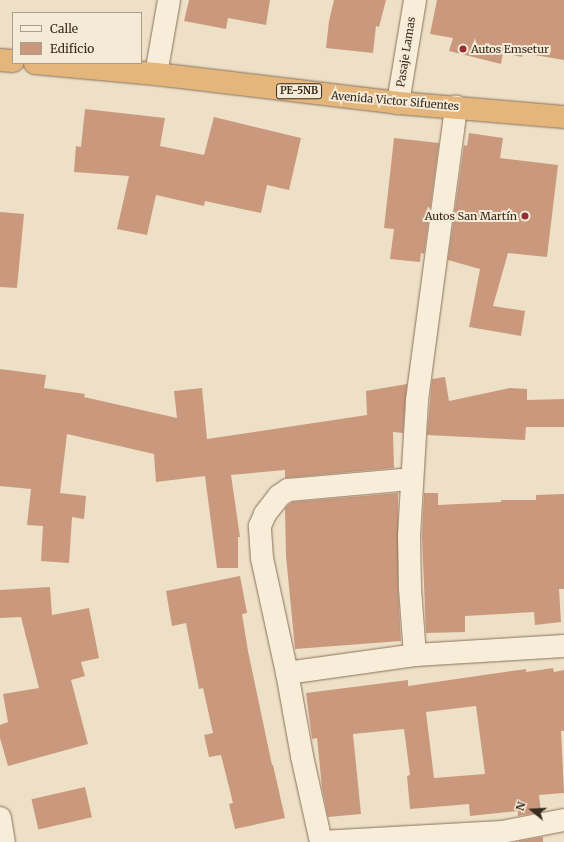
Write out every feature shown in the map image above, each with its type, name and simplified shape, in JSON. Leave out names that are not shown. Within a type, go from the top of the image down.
[{"type":"highway","points":[[0,60],[12,61]]},
{"type":"highway","name":"Avenida Victor Sifuentes","points":[[46,64],[156,74],[398,103],[564,117]]},
{"type":"street","points":[[156,74],[168,0]]},
{"type":"street","name":"Pasaje Lamas","points":[[398,103],[415,0]]},
{"type":"street","points":[[415,655],[410,588],[409,536],[411,479],[417,400],[456,107]]},
{"type":"street","points":[[411,479],[288,490],[279,496],[264,514],[260,526],[262,558],[288,673],[302,756],[321,842],[503,837],[564,820]]},
{"type":"street","points":[[288,673],[415,655],[564,646]]},
{"type":"street","points":[[0,818],[4,842]]},
{"type":"building","points":[[189,0],[270,0],[266,25],[228,18],[226,29],[184,21]]},
{"type":"building","points":[[334,0],[386,0],[379,27],[376,26],[373,53],[326,48],[329,21]]},
{"type":"building","points":[[437,0],[564,0],[564,60],[523,53],[522,57],[503,53],[501,64],[449,51],[453,38],[430,34]]},
{"type":"building","points":[[85,109],[165,118],[160,146],[204,155],[214,117],[301,138],[289,190],[267,185],[261,213],[205,201],[204,206],[156,195],[147,235],[117,229],[129,176],[74,172],[76,146],[81,147]]},
{"type":"building","points":[[469,133],[503,138],[500,158],[558,165],[547,257],[508,253],[493,306],[525,311],[521,336],[469,327],[480,269],[448,260],[464,145],[467,146]]},
{"type":"building","points":[[394,138],[439,143],[424,254],[421,253],[420,262],[390,259],[394,229],[384,228]]},
{"type":"building","points":[[0,212],[24,214],[17,288],[0,287]]},
{"type":"building","points":[[0,369],[46,375],[44,388],[85,394],[84,397],[177,418],[174,391],[202,388],[207,439],[367,415],[366,391],[407,384],[403,433],[393,432],[394,468],[285,478],[285,470],[231,475],[240,537],[238,537],[238,568],[217,568],[205,476],[156,482],[154,454],[67,434],[60,493],[86,496],[84,519],[72,517],[69,563],[41,561],[43,526],[27,525],[31,489],[0,486]]},
{"type":"building","points":[[445,377],[449,401],[510,388],[527,389],[527,400],[564,399],[564,427],[526,427],[525,440],[427,435],[432,379]]},
{"type":"building","points":[[398,493],[398,588],[401,641],[295,649],[286,556],[285,508],[292,502]]},
{"type":"building","points":[[424,493],[438,493],[438,505],[501,502],[501,500],[536,500],[536,495],[564,494],[564,589],[559,589],[561,622],[535,625],[534,612],[465,616],[465,632],[426,633],[422,536]]},
{"type":"building","points":[[240,576],[247,613],[242,614],[248,651],[272,765],[285,818],[235,829],[229,804],[233,803],[221,755],[209,757],[204,735],[213,733],[203,688],[199,689],[186,623],[172,626],[166,591]]},
{"type":"building","points":[[50,587],[52,615],[89,608],[99,658],[81,662],[85,676],[71,680],[88,744],[8,766],[0,738],[0,725],[8,722],[3,694],[39,688],[21,617],[0,618],[0,590]]},
{"type":"building","points":[[553,668],[554,672],[564,670],[564,731],[561,731],[564,793],[539,795],[541,812],[518,816],[518,811],[470,816],[469,804],[410,809],[407,776],[410,775],[404,729],[353,734],[361,814],[328,817],[322,788],[317,738],[312,739],[306,693],[408,680],[408,686],[526,669],[526,672]],"holes":[[[476,706],[485,774],[434,778],[426,712]]]},
{"type":"building","points":[[85,787],[92,817],[38,830],[31,799]]},
{"type":"building","points":[[543,837],[543,842],[519,842],[519,841]]},
{"type":"place","name":"Autos Emsetur","points":[[463,49]]},
{"type":"place","name":"Autos San Martín","points":[[525,216]]}]
